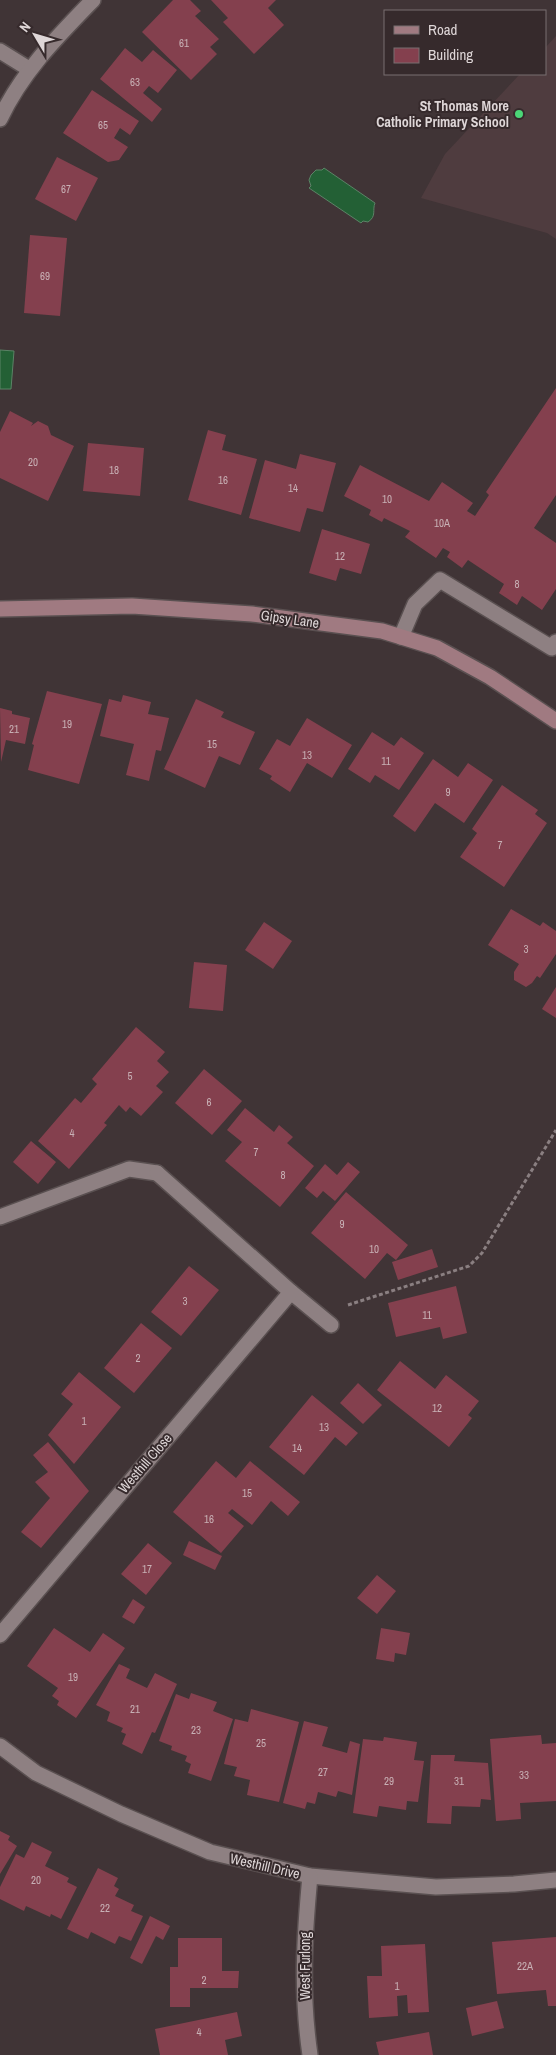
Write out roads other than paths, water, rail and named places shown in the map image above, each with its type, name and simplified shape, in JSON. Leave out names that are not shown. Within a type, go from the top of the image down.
[{"type":"main road","name":"Gipsy Lane","points":[[0,609],[132,606],[252,614],[382,632],[437,648],[490,677],[556,721]]},
{"type":"street","points":[[0,120],[10,98],[29,69],[93,0]]},
{"type":"street","points":[[0,51],[29,69]]},
{"type":"street","points":[[401,637],[415,604],[440,580],[552,648],[556,642]]},
{"type":"street","points":[[0,1217],[129,1169],[157,1173],[331,1325]]},
{"type":"street","name":"Westhill Close","points":[[0,1635],[292,1292]]},
{"type":"street","name":"Westhill Drive","points":[[0,1746],[36,1772],[121,1814],[210,1852],[310,1876],[436,1887],[514,1884],[556,1880]]},
{"type":"street","name":"West Furlong","points":[[310,1876],[305,1927],[303,1982],[310,2055]]},
{"type":"place","name":"St Thomas More Catholic Primary School","points":[[519,114]]}]
